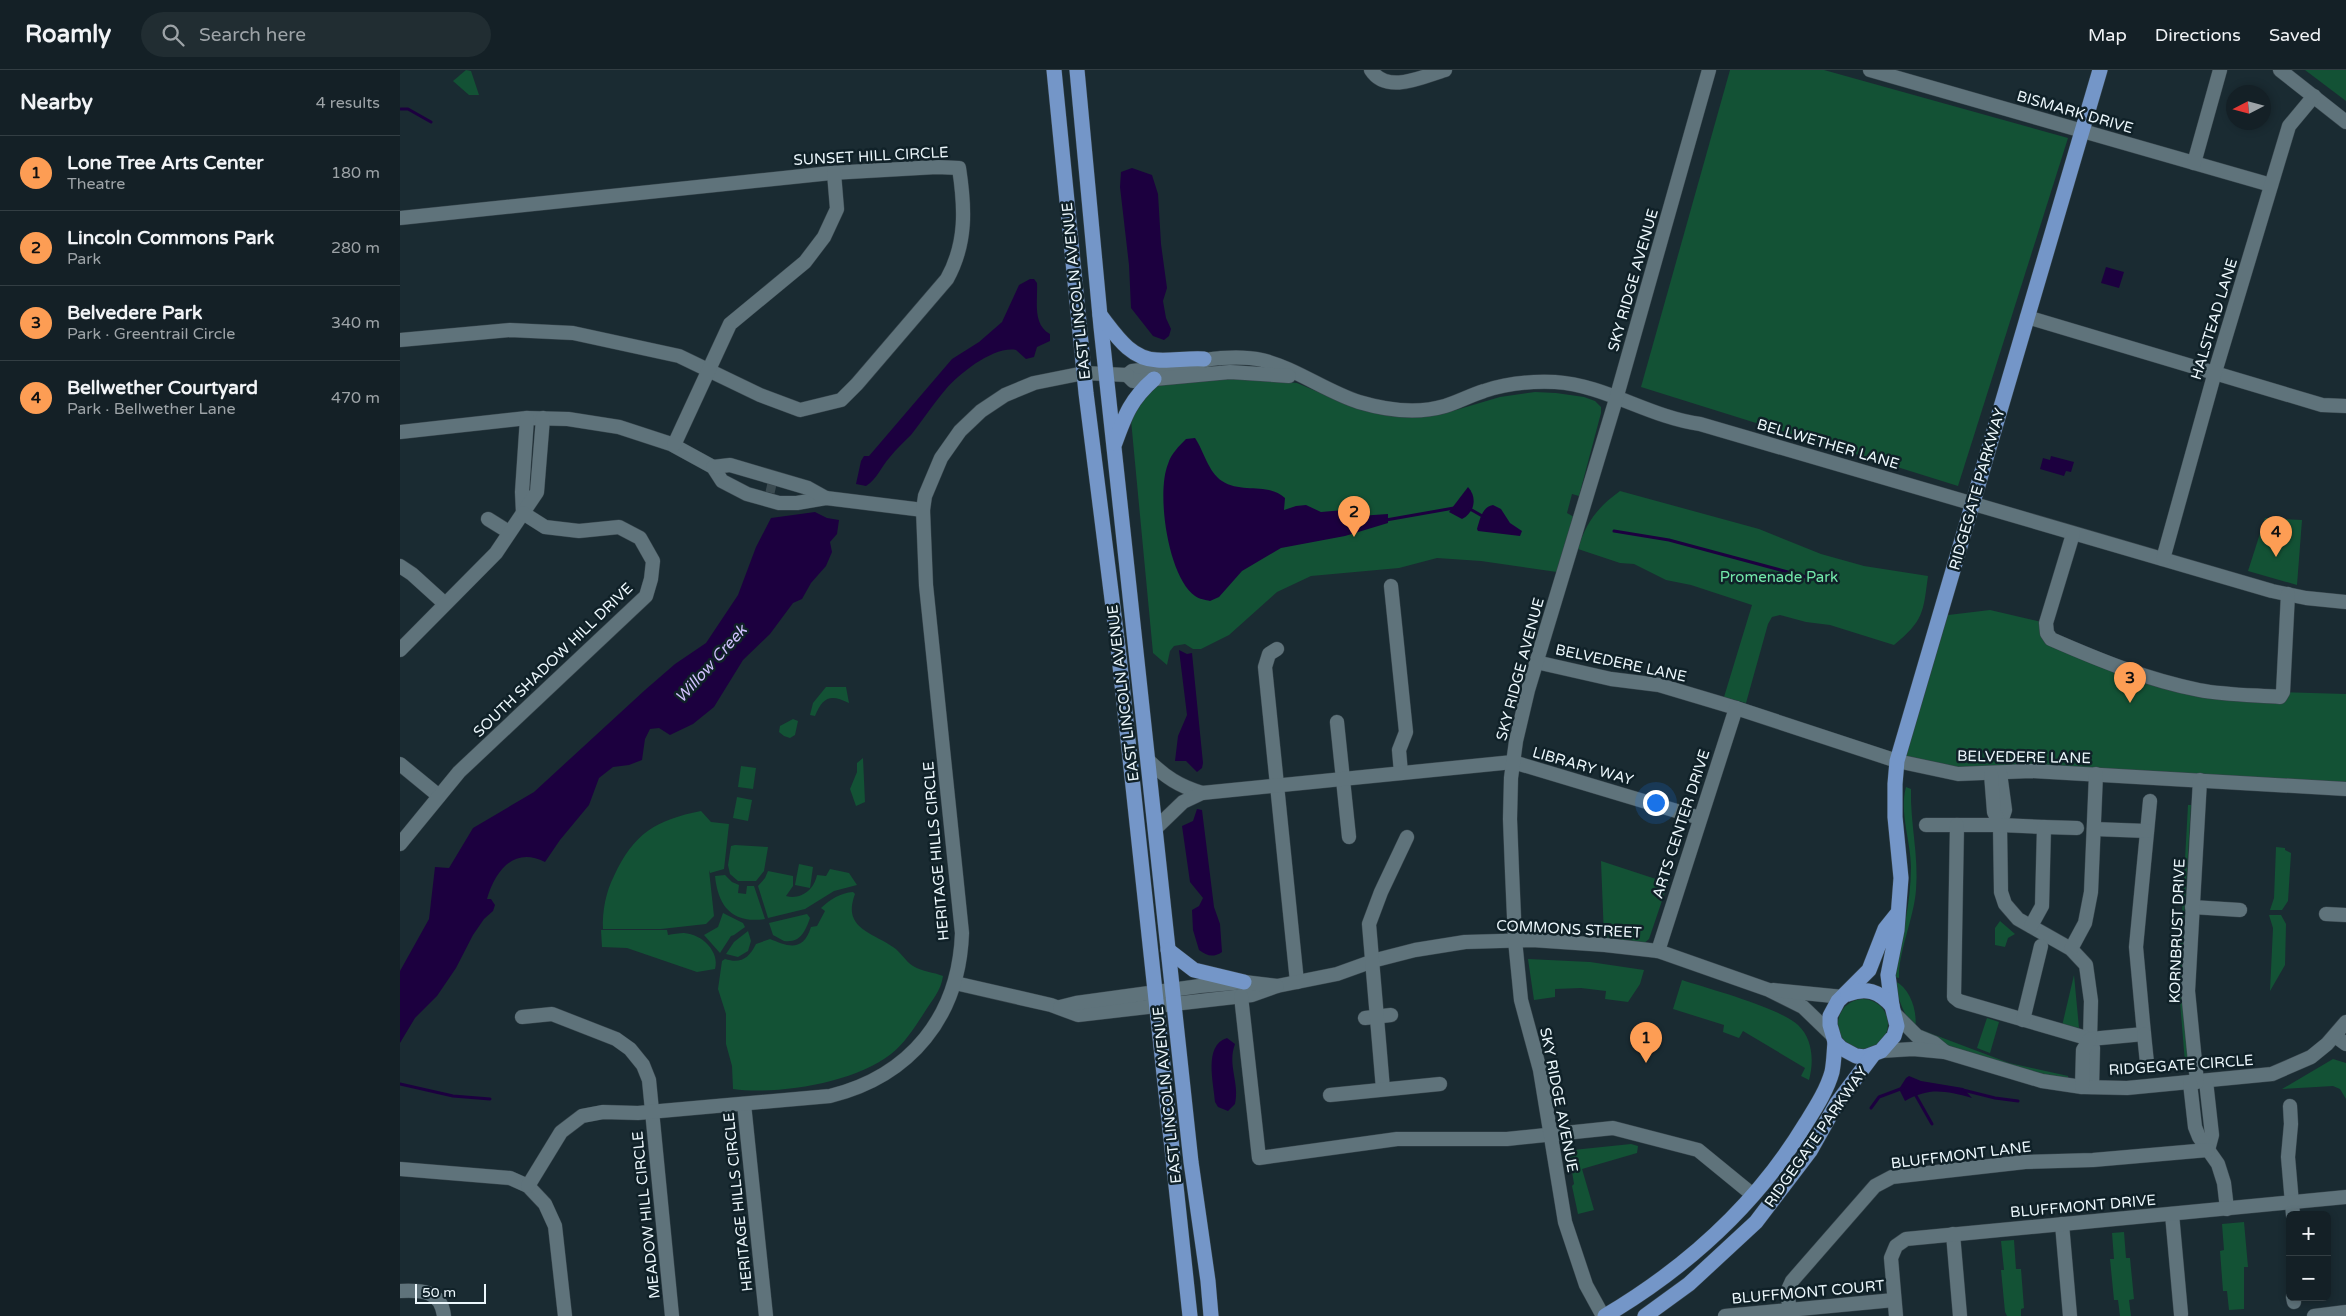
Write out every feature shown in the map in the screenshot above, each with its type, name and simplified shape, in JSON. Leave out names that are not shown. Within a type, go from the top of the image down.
[{"type":"main road","name":"EAST LINCOLN AVENUE","points":[[1054,70],[1096,373],[1118,647],[1190,1316]]},
{"type":"main road","name":"EAST LINCOLN AVENUE","points":[[1077,70],[1100,315],[1096,373],[1114,447],[1191,1162],[1208,1281],[1211,1316]]},
{"type":"main road","points":[[1081,116],[1082,70]]},
{"type":"main road","name":"RIDGEGATE PARKWAY","points":[[1645,1316],[1689,1284],[1756,1222],[1810,1151],[1837,1103],[1877,1053],[1889,1045],[1894,1036],[1897,1026],[1889,969],[1896,930],[1901,878],[1895,817],[1895,784],[1898,761],[2100,70]]},
{"type":"main road","points":[[1100,315],[1124,344],[1141,356],[1158,361],[1204,359]]},
{"type":"main road","points":[[1114,447],[1130,404],[1154,379]]},
{"type":"main road","name":"RIDGEGATE PARKWAY","points":[[1604,1316],[1637,1297],[1677,1268],[1709,1240],[1753,1195],[1796,1140],[1821,1099],[1832,1073],[1833,1038],[1830,1016],[1833,1008],[1869,970],[1885,930],[1897,914]]},
{"type":"main road","points":[[1168,950],[1194,970],[1243,989]]},
{"type":"main road","points":[[1845,995],[1866,990],[1876,992],[1885,998],[1894,1010]]},
{"type":"main road","name":"RIDGEGATE PARKWAY","points":[[1833,1038],[1841,1048],[1856,1056],[1877,1053]]},
{"type":"main road","points":[[1208,1281],[1217,1292],[1220,1316]]},
{"type":"street","points":[[1371,70],[1378,78],[1391,83],[1445,70]]},
{"type":"street","name":"SKY RIDGE AVENUE","points":[[1604,1316],[1586,1285],[1565,1222],[1540,1070],[1521,1000],[1515,940],[1510,819],[1513,762],[1522,714],[1536,662],[1616,399],[1709,70]]},
{"type":"street","name":"BISMARK DRIVE","points":[[1870,70],[2271,185]]},
{"type":"street","points":[[2194,163],[2220,70]]},
{"type":"street","points":[[2280,70],[2346,122]]},
{"type":"street","name":"HALSTEAD LANE","points":[[2163,559],[2215,372],[2289,126],[2314,96]]},
{"type":"street","name":"SUNSET HILL CIRCLE","points":[[400,218],[511,207],[534,202],[834,172],[937,167],[959,168],[964,222],[957,262],[948,279],[841,400],[800,410],[760,395],[708,370]]},
{"type":"street","points":[[674,445],[730,324],[805,262],[824,237],[837,210],[834,172]]},
{"type":"street","points":[[2027,317],[2322,405],[2346,406]]},
{"type":"street","points":[[400,340],[510,330],[573,333],[679,356],[708,370]]},
{"type":"street","name":"BELLWETHER LANE","points":[[1302,377],[1230,372],[1133,381],[1127,375],[1132,371],[1196,364],[1204,359],[1234,357],[1263,360],[1302,377],[1352,400],[1390,409],[1436,408],[1492,388],[1529,382],[1567,384],[1590,389],[1677,420],[1731,433],[2073,534],[2288,594],[2346,602]]},
{"type":"street","name":"HERITAGE HILLS CIRCLE","points":[[766,1316],[744,1104],[830,1096],[850,1091],[875,1080],[893,1069],[911,1054],[929,1034],[943,1011],[955,983],[961,948],[961,912],[926,585],[923,510],[929,485],[941,458],[960,431],[981,412],[1005,395],[1021,388],[1096,373],[1127,375]]},
{"type":"street","points":[[400,432],[527,418],[568,419],[620,426],[674,445],[717,466],[775,488],[808,488],[826,498]]},
{"type":"street","points":[[523,513],[522,492],[527,418]]},
{"type":"street","points":[[400,650],[444,603],[496,554],[537,492],[543,418]]},
{"type":"street","points":[[717,466],[730,464],[775,488],[797,503],[826,498],[923,510]]},
{"type":"street","points":[[717,466],[722,482],[756,497],[775,488]]},
{"type":"street","points":[[756,497],[775,488]]},
{"type":"street","name":"SOUTH SHADOW HILL DRIVE","points":[[400,844],[460,772],[646,596],[651,579],[653,560],[640,538],[620,527],[580,530],[545,526],[523,513]]},
{"type":"street","points":[[488,519],[509,532]]},
{"type":"street","points":[[2073,534],[2046,623],[2047,633],[2051,639],[2102,661],[2150,678],[2201,690],[2280,697],[2283,692],[2288,594]]},
{"type":"street","points":[[400,566],[412,574],[444,603]]},
{"type":"street","points":[[1392,586],[1406,732],[1399,750],[1401,773]]},
{"type":"street","points":[[1277,649],[1269,654],[1266,667],[1297,982]]},
{"type":"street","name":"BELVEDERE LANE","points":[[1536,662],[1611,679],[1659,685],[1898,761],[1958,774],[2031,771],[2346,789]]},
{"type":"street","name":"ARTS CENTER DRIVE","points":[[1658,951],[1736,708]]},
{"type":"street","points":[[1337,722],[1349,837]]},
{"type":"street","points":[[1148,760],[1170,780],[1183,787],[1202,793]]},
{"type":"street","points":[[1155,829],[1184,802],[1202,793],[1513,762]]},
{"type":"street","name":"LIBRARY WAY","points":[[1513,762],[1700,818]]},
{"type":"street","points":[[400,764],[439,796]]},
{"type":"street","points":[[1996,773],[1994,812],[2000,825],[2001,892],[2005,904],[2018,920],[2071,949],[2086,965],[2091,1001],[2090,1039],[2094,1048],[2087,1087]]},
{"type":"street","points":[[2071,949],[2085,922],[2091,892],[2096,774]]},
{"type":"street","name":"KORNBRUST DRIVE","points":[[2200,780],[2188,991],[2198,1082],[2212,1135],[2208,1150]]},
{"type":"street","points":[[2147,1063],[2136,947],[2150,801]]},
{"type":"street","points":[[1926,825],[2077,828]]},
{"type":"street","points":[[1957,825],[1954,997],[1959,1001],[2090,1039],[2144,1034]]},
{"type":"street","points":[[2031,926],[2042,906],[2044,827]]},
{"type":"street","points":[[2094,829],[2147,830]]},
{"type":"street","points":[[1383,1089],[1370,1017],[1371,962],[1369,924],[1407,837]]},
{"type":"street","points":[[2192,906],[2240,910]]},
{"type":"street","points":[[2326,914],[2346,915]]},
{"type":"street","name":"COMMONS STREET","points":[[955,983],[1060,1007],[1078,1015],[1173,997],[1277,986],[1337,974],[1415,950],[1448,944],[1515,940],[1605,945],[1658,951],[1770,990],[1804,1007],[1833,1038]]},
{"type":"street","points":[[2023,1020],[2041,946]]},
{"type":"street","points":[[1243,989],[1253,1057],[1259,1158],[1397,1139],[1507,1139],[1613,1128],[1698,1150],[1753,1195]]},
{"type":"street","name":"COMMONS STREET","points":[[1770,990],[1845,995]]},
{"type":"street","name":"RIDGEGATE CIRCLE","points":[[1894,1010],[1917,1036],[1934,1043],[1945,1052]]},
{"type":"street","name":"MEADOW HILL CIRCLE","points":[[522,1018],[552,1014],[616,1039],[630,1049],[643,1065],[649,1080],[672,1316]]},
{"type":"street","points":[[1370,1017],[1391,1015]]},
{"type":"street","name":"RIDGEGATE CIRCLE","points":[[1877,1053],[1913,1049],[1945,1052],[2042,1081],[2087,1087],[2127,1088],[2272,1074],[2289,1068],[2341,1040],[2346,1022]]},
{"type":"street","points":[[1330,1094],[1440,1084]]},
{"type":"street","points":[[528,1186],[561,1132],[582,1116],[603,1112],[652,1111],[744,1104]]},
{"type":"street","points":[[2290,1106],[2291,1124],[2288,1157],[2293,1209]]},
{"type":"street","points":[[2208,1150],[2218,1164],[2224,1183],[2227,1209]]},
{"type":"street","name":"BLUFFMONT LANE","points":[[1790,1310],[1787,1292],[1792,1281],[1875,1186],[1892,1177],[2024,1162],[2103,1159],[2208,1150]]},
{"type":"street","points":[[400,1169],[510,1178],[528,1186],[545,1204],[555,1226],[565,1316]]},
{"type":"street","name":"BLUFFMONT DRIVE","points":[[1896,1316],[1891,1258],[1896,1246],[1906,1239],[2227,1209],[2293,1209],[2346,1197]]},
{"type":"street","points":[[2172,1214],[2181,1314]]},
{"type":"street","points":[[2062,1224],[2070,1316]]},
{"type":"street","points":[[1952,1234],[1960,1316]]},
{"type":"street","points":[[400,1291],[422,1290],[437,1294],[444,1316]]},
{"type":"street","name":"BLUFFMONT COURT","points":[[1725,1316],[1894,1300]]},
{"type":"street","points":[[2314,1316],[2346,1312]]},
{"type":"green space","points":[[466,70],[471,71],[479,95],[469,95],[453,81]]},
{"type":"green space","points":[[1730,70],[1824,70],[2068,138],[1958,486],[1641,387]]},
{"type":"green space","points":[[2305,70],[2346,70],[2346,101]]},
{"type":"green space","points":[[1245,378],[1297,383],[1361,410],[1389,416],[1439,415],[1500,397],[1535,392],[1584,397],[1595,401],[1601,407],[1601,413],[1579,496],[1572,494],[1567,513],[1574,517],[1557,572],[1481,561],[1437,558],[1399,568],[1311,576],[1277,592],[1229,635],[1201,649],[1193,649],[1185,644],[1174,646],[1170,651],[1167,665],[1153,653],[1131,420],[1145,396],[1158,385]]},
{"type":"green space","name":"Promenade Park","points":[[1620,491],[1759,529],[1821,554],[1864,566],[1928,576],[1923,608],[1917,622],[1894,645],[1830,625],[1806,622],[1780,615],[1772,617],[1768,624],[1746,703],[1724,697],[1752,605],[1691,585],[1666,580],[1634,564],[1620,563],[1578,549],[1589,523],[1599,509]]},
{"type":"green space","points":[[2265,518],[2302,520],[2297,585],[2248,571]]},
{"type":"green space","points":[[1990,610],[2046,623],[2047,633],[2201,690],[2346,694],[2346,789],[1991,774],[1897,761],[1940,616]]},
{"type":"green space","points":[[826,687],[846,687],[849,703],[837,698],[828,699],[821,704],[815,716],[810,715],[813,703]]},
{"type":"green space","points":[[793,719],[798,721],[795,735],[790,738],[784,736],[779,732],[780,726]]},
{"type":"green space","points":[[863,758],[865,802],[856,806],[850,789],[857,772],[857,763]]},
{"type":"green space","points":[[741,766],[756,768],[753,789],[738,787]]},
{"type":"green space","points":[[1906,787],[1911,789],[1917,877],[1915,901],[1901,958],[1899,978],[1895,977],[1911,881],[1904,807]]},
{"type":"green space","points":[[737,797],[752,800],[748,821],[733,818]]},
{"type":"green space","points":[[2188,805],[2191,805],[2183,933],[2181,932]]},
{"type":"green space","points":[[701,811],[711,822],[729,824],[724,869],[710,873],[709,870],[714,916],[706,924],[661,929],[603,929],[604,909],[611,882],[622,861],[638,839],[659,824]]},
{"type":"green space","points":[[731,846],[768,847],[764,871],[756,881],[738,881],[730,874],[728,865]]},
{"type":"green space","points":[[2276,847],[2285,848],[2285,850],[2291,853],[2288,901],[2282,910],[2270,910],[2274,898]]},
{"type":"green space","points":[[1601,861],[1668,883],[1649,939],[1643,944],[1604,937]]},
{"type":"green space","points":[[799,864],[813,867],[810,888],[795,885]]},
{"type":"green space","points":[[830,869],[849,873],[857,885],[834,891],[805,909],[768,918],[758,886],[768,871],[793,876],[793,886],[786,896],[797,897],[810,889],[817,875],[826,876]]},
{"type":"green space","points":[[725,875],[732,882],[739,885],[738,893],[746,894],[747,886],[754,886],[765,919],[744,919],[735,916],[729,911],[719,896],[715,876]]},
{"type":"green space","points":[[853,892],[855,894],[852,915],[861,928],[896,949],[913,966],[920,970],[943,976],[936,995],[917,1024],[896,1050],[857,1073],[815,1085],[793,1088],[771,1090],[733,1089],[732,1066],[726,1044],[726,1014],[718,989],[722,961],[725,959],[736,961],[744,959],[756,944],[770,939],[782,944],[799,944],[804,941],[811,927],[817,926],[825,911],[821,908],[836,897]]},
{"type":"green space","points":[[723,913],[743,923],[745,927],[731,936],[720,953],[704,935],[718,927]]},
{"type":"green space","points":[[807,914],[810,918],[804,932],[798,938],[784,941],[773,935],[769,923]]},
{"type":"green space","points":[[2269,915],[2281,915],[2286,924],[2285,965],[2270,991],[2273,928]]},
{"type":"green space","points":[[2000,921],[2015,934],[2008,938],[2005,947],[1995,945],[1995,928]]},
{"type":"green space","points":[[601,930],[667,930],[668,935],[691,934],[703,940],[712,950],[715,956],[715,969],[697,972],[627,948],[602,947]]},
{"type":"green space","points":[[748,931],[751,941],[748,951],[738,957],[726,954],[734,942]]},
{"type":"green space","points":[[2180,936],[2184,936],[2181,981],[2188,1062],[2185,1063],[2179,989]]},
{"type":"green space","points":[[1528,959],[1590,962],[1644,970],[1640,984],[1628,1002],[1605,999],[1606,991],[1581,988],[1555,989],[1555,997],[1534,1000]]},
{"type":"green space","points":[[2074,975],[2079,1028],[2062,1026]]},
{"type":"green space","points":[[1682,980],[1760,1005],[1788,1018],[1798,1025],[1807,1037],[1811,1051],[1812,1066],[1809,1080],[1801,1076],[1805,1068],[1743,1031],[1739,1038],[1723,1032],[1724,1025],[1673,1009]]},
{"type":"green space","points":[[1895,981],[1901,985],[1912,1002],[1916,1023],[1915,1030],[1902,1007]]},
{"type":"green space","points":[[1858,999],[1868,999],[1881,1006],[1888,1019],[1888,1029],[1881,1042],[1868,1049],[1858,1049],[1849,1045],[1842,1038],[1838,1029],[1838,1019],[1842,1010],[1849,1003]]},
{"type":"green space","points":[[1987,1018],[1999,1022],[1990,1053],[1977,1048]]},
{"type":"green space","points":[[1919,1029],[2009,1063],[2068,1076],[2068,1078],[2051,1076],[1989,1059],[1934,1041]]},
{"type":"green space","points":[[2333,1059],[2346,1063],[2346,1099],[2340,1089],[2333,1086],[2282,1089]]},
{"type":"green space","points":[[1631,1144],[1638,1146],[1637,1153],[1582,1169],[1594,1210],[1578,1214],[1572,1186],[1574,1184],[1569,1153],[1573,1150]]},
{"type":"green space","points":[[2244,1222],[2248,1267],[2244,1267],[2244,1309],[2229,1310],[2227,1291],[2223,1291],[2220,1251],[2224,1250],[2222,1224]]},
{"type":"green space","points":[[2124,1232],[2126,1258],[2130,1258],[2134,1299],[2129,1300],[2131,1316],[2120,1316],[2118,1300],[2114,1300],[2110,1259],[2114,1259],[2112,1233]]},
{"type":"green space","points":[[2014,1240],[2016,1269],[2021,1269],[2024,1308],[2021,1309],[2021,1316],[2007,1316],[2001,1270],[2004,1270],[2001,1241]]},
{"type":"water","points":[[1132,168],[1152,175],[1158,194],[1161,244],[1167,288],[1163,301],[1166,318],[1171,329],[1169,336],[1164,340],[1153,336],[1131,308],[1129,265],[1120,187],[1121,172]]},
{"type":"water","points":[[2106,267],[2124,272],[2119,288],[2101,283]]},
{"type":"water","points":[[1034,279],[1037,283],[1038,318],[1044,330],[1050,334],[1050,341],[1037,347],[1034,357],[1026,359],[1016,350],[1007,350],[988,356],[968,369],[946,389],[873,480],[866,486],[856,484],[861,461],[864,456],[869,456],[952,359],[979,342],[1002,322],[1019,285]]},
{"type":"water","points":[[1195,438],[1217,477],[1230,485],[1270,490],[1278,493],[1285,498],[1284,510],[1306,505],[1321,512],[1344,510],[1359,516],[1388,514],[1388,523],[1345,536],[1281,548],[1242,571],[1219,597],[1210,601],[1198,598],[1186,586],[1171,554],[1164,514],[1163,494],[1165,477],[1171,457],[1186,439]]},
{"type":"water","points":[[2051,456],[2074,462],[2071,472],[2066,471],[2064,476],[2040,469],[2043,458],[2050,460]]},
{"type":"water","points":[[1468,487],[1474,500],[1472,509],[1462,519],[1449,512]]},
{"type":"water","points":[[1493,505],[1501,509],[1510,523],[1522,531],[1520,536],[1478,531],[1482,514],[1486,508]]},
{"type":"water","points":[[815,512],[827,518],[839,520],[837,534],[830,542],[832,552],[826,566],[811,583],[802,599],[793,603],[770,634],[743,660],[714,707],[693,724],[670,735],[659,728],[650,729],[645,739],[642,760],[629,765],[613,767],[599,778],[589,805],[560,840],[545,862],[524,857],[515,859],[507,864],[495,879],[487,899],[491,899],[495,905],[493,911],[484,919],[473,935],[456,968],[437,996],[415,1018],[400,1043],[400,971],[429,919],[435,867],[449,868],[473,828],[534,792],[675,664],[706,643],[738,595],[756,547],[771,518]]},
{"type":"water","points":[[1179,650],[1187,654],[1192,653],[1203,763],[1202,768],[1197,772],[1186,761],[1175,761],[1178,736],[1187,715]]},
{"type":"water","points":[[1197,809],[1202,810],[1214,907],[1220,924],[1222,952],[1213,956],[1199,950],[1193,930],[1192,910],[1199,906],[1203,898],[1190,882],[1182,826],[1193,821]]},
{"type":"water","points":[[1227,1038],[1235,1044],[1232,1059],[1236,1089],[1235,1104],[1228,1111],[1218,1107],[1215,1102],[1212,1076],[1212,1057],[1215,1048]]},
{"type":"water","points":[[1909,1076],[1921,1081],[1963,1088],[1972,1098],[1946,1092],[1930,1092],[1905,1101],[1899,1089]]},
{"type":"waterway","points":[[401,109],[408,109],[431,122]]},
{"type":"waterway","name":"Willow Creek","points":[[1386,520],[1454,508]]},
{"type":"waterway","name":"Willow Creek","points":[[1470,509],[1484,517]]},
{"type":"waterway","name":"Willow Creek","points":[[1614,531],[1669,540],[1810,578]]},
{"type":"waterway","points":[[400,1084],[453,1096],[490,1099]]},
{"type":"waterway","points":[[1871,1108],[1879,1097],[1903,1088]]},
{"type":"waterway","points":[[1963,1090],[1995,1098],[2018,1101]]},
{"type":"waterway","points":[[1915,1094],[1932,1124]]},
{"type":"tunnel","points":[[767,485],[776,487]]},
{"type":"place","name":"Lincoln Commons Park","points":[[1354,537]]},
{"type":"place","name":"Bellwether Courtyard","points":[[2276,557]]},
{"type":"place","name":"Belvedere Park","points":[[2130,703]]},
{"type":"place","name":"Lone Tree Arts Center","points":[[1646,1063]]}]
